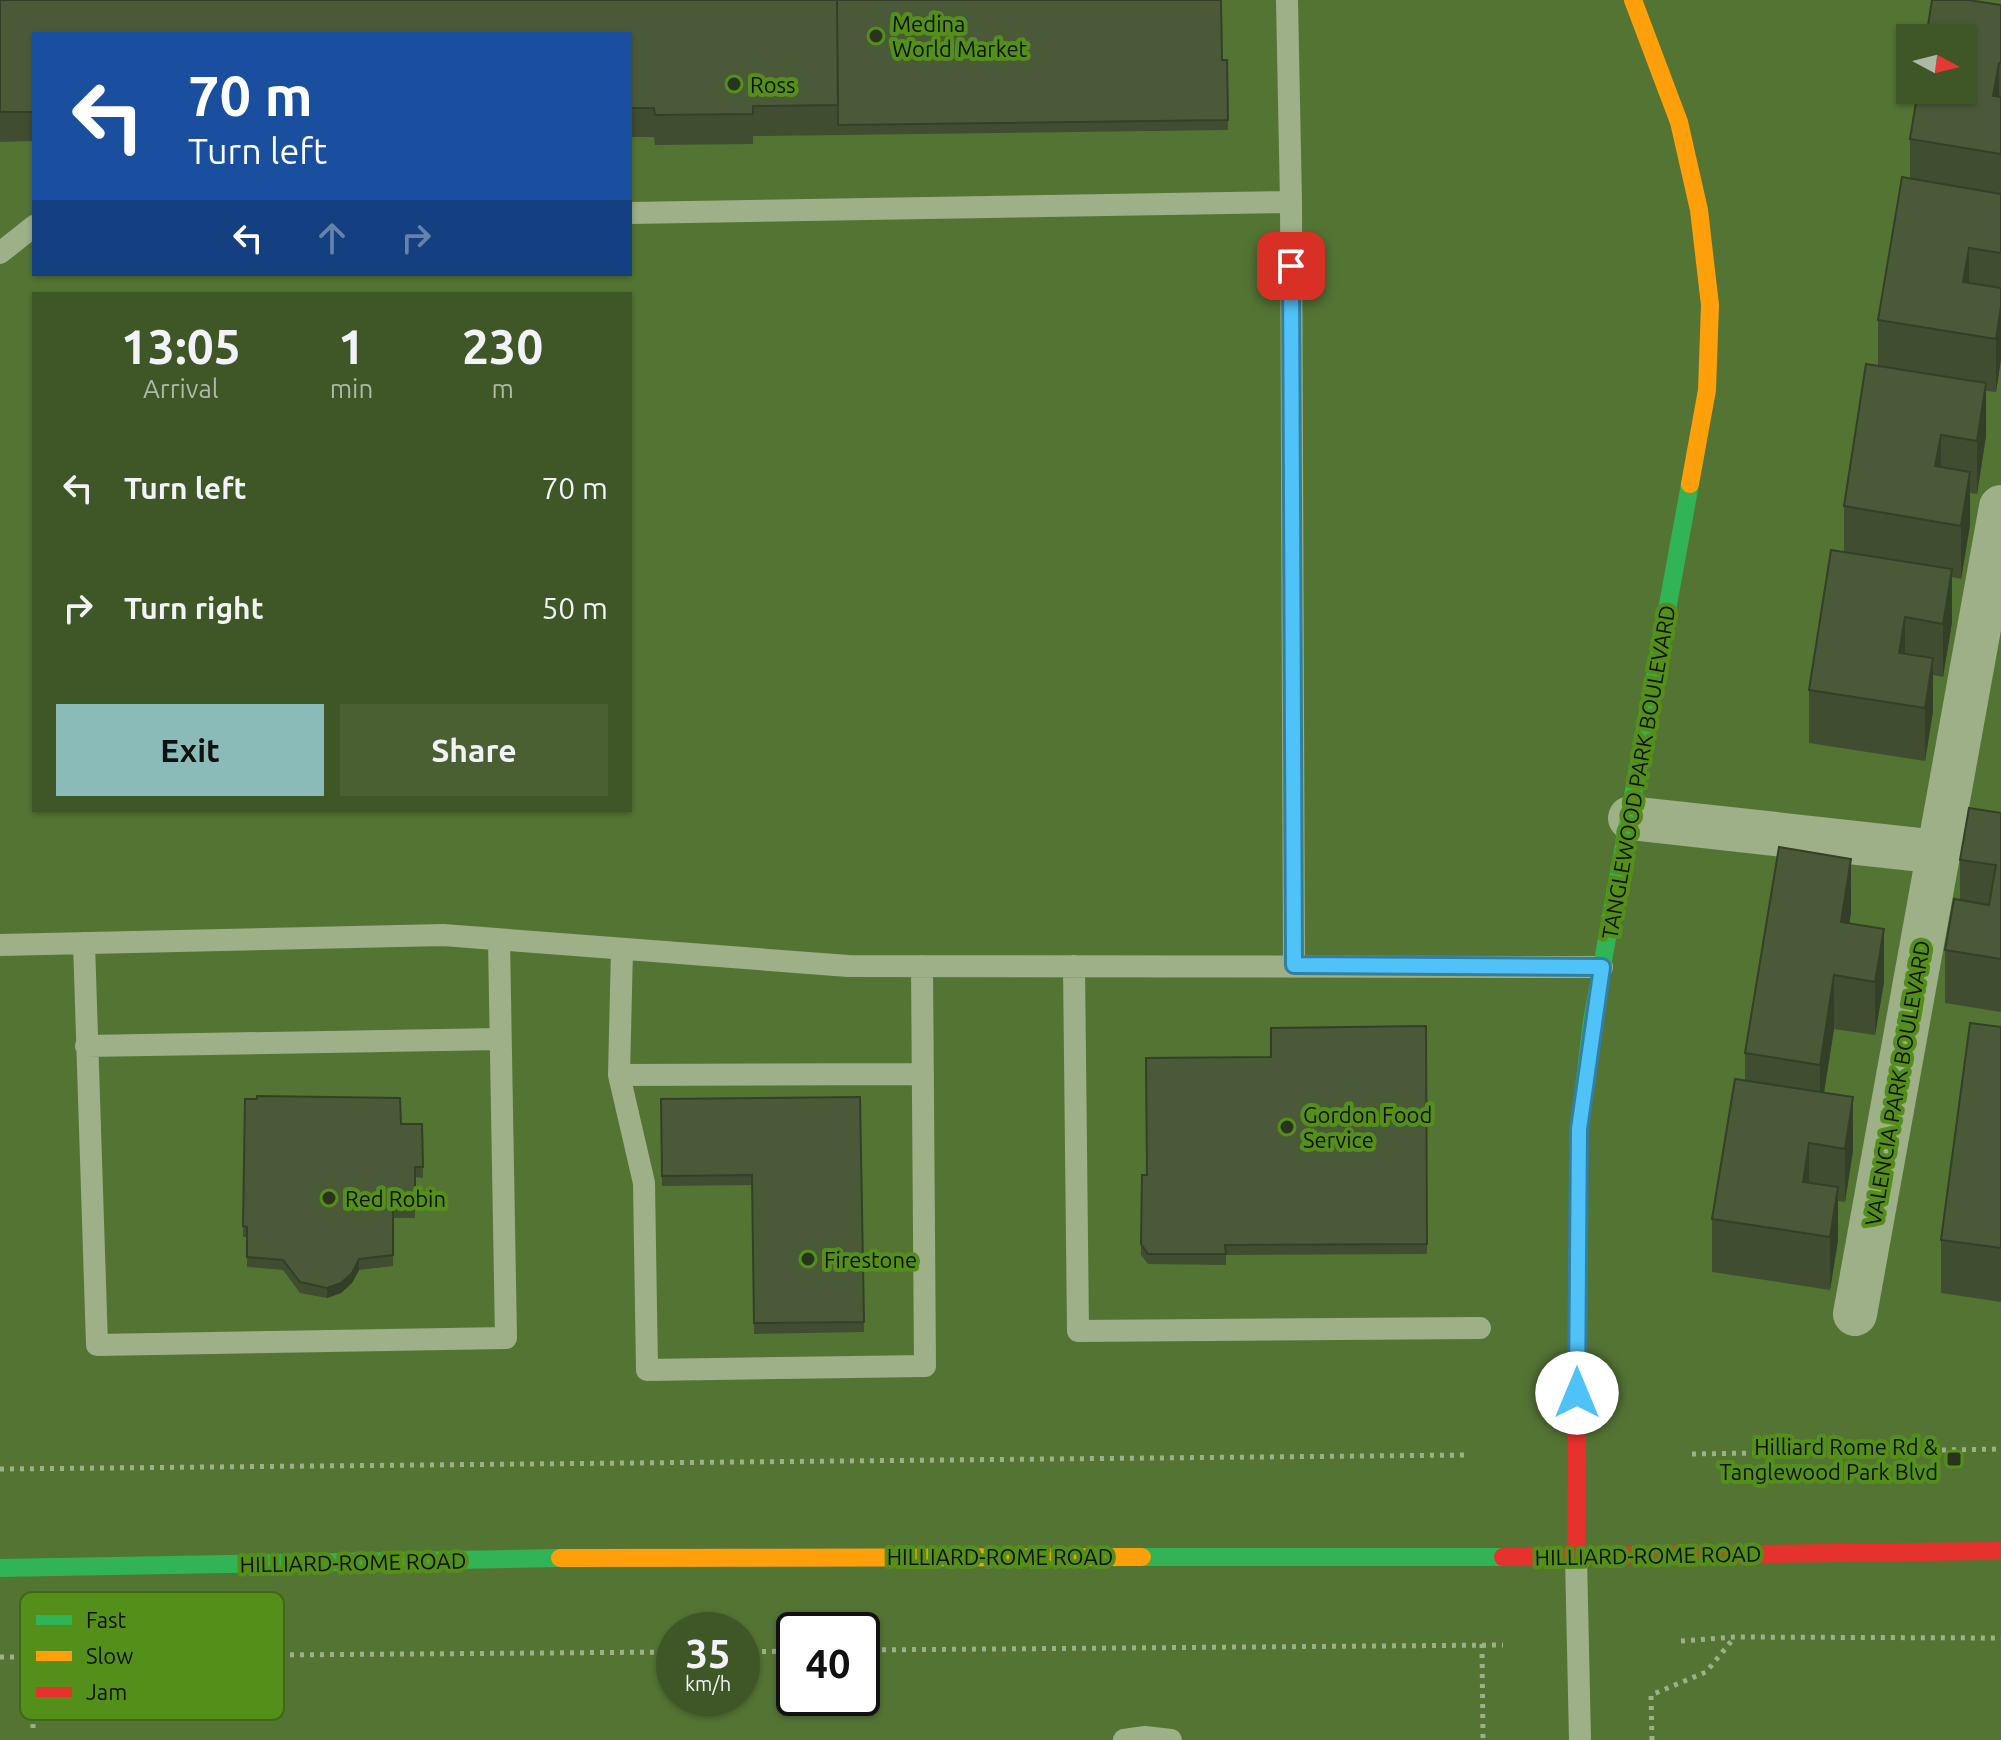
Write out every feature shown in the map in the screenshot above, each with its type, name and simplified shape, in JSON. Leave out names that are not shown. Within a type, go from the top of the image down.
[{"type":"main road","name":"TANGLEWOOD PARK BOULEVARD","points":[[1576,1557],[1579,1129],[1602,967],[1707,390],[1710,305],[1699,210],[1679,122],[1633,0]]},
{"type":"main road","name":"HILLIARD-ROME ROAD","points":[[0,1568],[650,1556],[1576,1557],[2001,1551]]},
{"type":"street","name":"VALENCIA PARK BOULEVARD","points":[[1855,1314],[2001,507]]},
{"type":"street","points":[[1630,818],[1939,852]]},
{"type":"lane","points":[[1287,0],[1291,202],[1294,965]]},
{"type":"lane","points":[[632,213],[1291,202]]},
{"type":"lane","points":[[0,253],[32,228]]},
{"type":"lane","points":[[0,945],[443,935],[848,966],[1602,967]]},
{"type":"lane","points":[[84,943],[97,1345],[129,1345],[506,1338],[499,940]]},
{"type":"lane","points":[[622,949],[619,1075],[644,1183],[647,1370],[925,1366],[922,966]]},
{"type":"lane","points":[[1074,966],[1078,1331],[1480,1328]]},
{"type":"lane","points":[[86,1046],[500,1039]]},
{"type":"lane","points":[[619,1075],[923,1074]]},
{"type":"lane","points":[[1576,1557],[1580,1740]]},
{"type":"lane","points":[[1124,1740],[1145,1737],[1171,1740]]},
{"type":"path","points":[[1692,1454],[2001,1449]]},
{"type":"path","points":[[0,1469],[1469,1455]]},
{"type":"path","points":[[1681,1641],[1734,1637],[2001,1638]]},
{"type":"path","points":[[1652,1740],[1651,1695],[1706,1672],[1734,1637]]},
{"type":"path","points":[[1482,1644],[1483,1740]]},
{"type":"path","points":[[880,1650],[1503,1645]]},
{"type":"path","points":[[284,1655],[656,1652]]},
{"type":"path","points":[[33,1720],[33,1728]]},
{"type":"building","points":[[0,0],[837,0],[838,105],[753,106],[753,114],[655,115],[654,108],[632,108],[632,32],[32,32],[32,112],[0,112]]},
{"type":"building","points":[[837,0],[1221,0],[1222,60],[1227,60],[1228,120],[838,125]]},
{"type":"building","points":[[1932,0],[1968,0],[2001,5],[2001,63],[1993,96],[2001,97],[2001,154],[1910,139],[1916,104],[1976,104],[1976,24],[1928,24]]},
{"type":"building","points":[[1902,177],[2001,194],[2001,253],[1969,248],[1963,282],[2001,288],[1996,339],[1878,320]]},
{"type":"building","points":[[1866,364],[1986,383],[1977,441],[1941,435],[1935,466],[1970,472],[1961,526],[1844,506]]},
{"type":"building","points":[[1831,550],[1952,569],[1943,624],[1905,617],[1899,653],[1933,658],[1925,708],[1809,690]]},
{"type":"building","points":[[1969,808],[2001,813],[2001,959],[1945,950],[1954,899],[1989,905],[1996,865],[1960,860]]},
{"type":"building","points":[[1779,847],[1851,859],[1841,922],[1884,929],[1875,982],[1834,975],[1820,1065],[1745,1053]]},
{"type":"building","points":[[1970,1023],[2001,1027],[2001,1248],[1941,1240]]},
{"type":"building","name":"Gordon Food Service","points":[[1426,1026],[1427,1244],[1225,1245],[1226,1254],[1148,1254],[1141,1244],[1142,1175],[1147,1175],[1146,1058],[1271,1057],[1271,1028]]},
{"type":"building","points":[[1735,1079],[1853,1097],[1845,1149],[1809,1143],[1803,1182],[1838,1187],[1830,1237],[1712,1219]]},
{"type":"building","name":"Red Robin","points":[[257,1096],[400,1098],[401,1124],[422,1124],[423,1167],[415,1167],[415,1208],[393,1208],[393,1255],[359,1259],[352,1273],[341,1283],[327,1288],[300,1282],[283,1260],[247,1257],[247,1227],[243,1226],[245,1099],[257,1099]]},
{"type":"building","name":"Firestone","points":[[860,1097],[864,1322],[754,1323],[752,1175],[662,1176],[661,1099]]},
{"type":"traffic: fast","points":[[1578,1228],[1579,1129],[1592,1021],[1690,484]]},
{"type":"traffic: fast","points":[[1142,1557],[1503,1557]]},
{"type":"traffic: fast","points":[[0,1568],[560,1558]]},
{"type":"traffic: slow","points":[[1633,0],[1679,122],[1699,210],[1710,305],[1707,390],[1690,484]]},
{"type":"traffic: slow","points":[[560,1558],[1142,1557]]},
{"type":"traffic: jam","points":[[1576,1557],[1578,1228]]},
{"type":"traffic: jam","points":[[1503,1557],[2001,1551]]},
{"type":"place","name":"Medina World Market","points":[[876,36]]},
{"type":"place","name":"Ross","points":[[734,84]]},
{"type":"place","name":"Gordon Food Service","points":[[1287,1127]]},
{"type":"place","name":"Red Robin","points":[[329,1198]]},
{"type":"place","name":"Firestone","points":[[808,1259]]},
{"type":"place","name":"Hilliard Rome Rd & Tanglewood Park Blvd","points":[[1954,1459]]},
{"type":"route","points":[[1291,266],[1294,965],[1602,967],[1579,1129],[1577,1393]]}]
